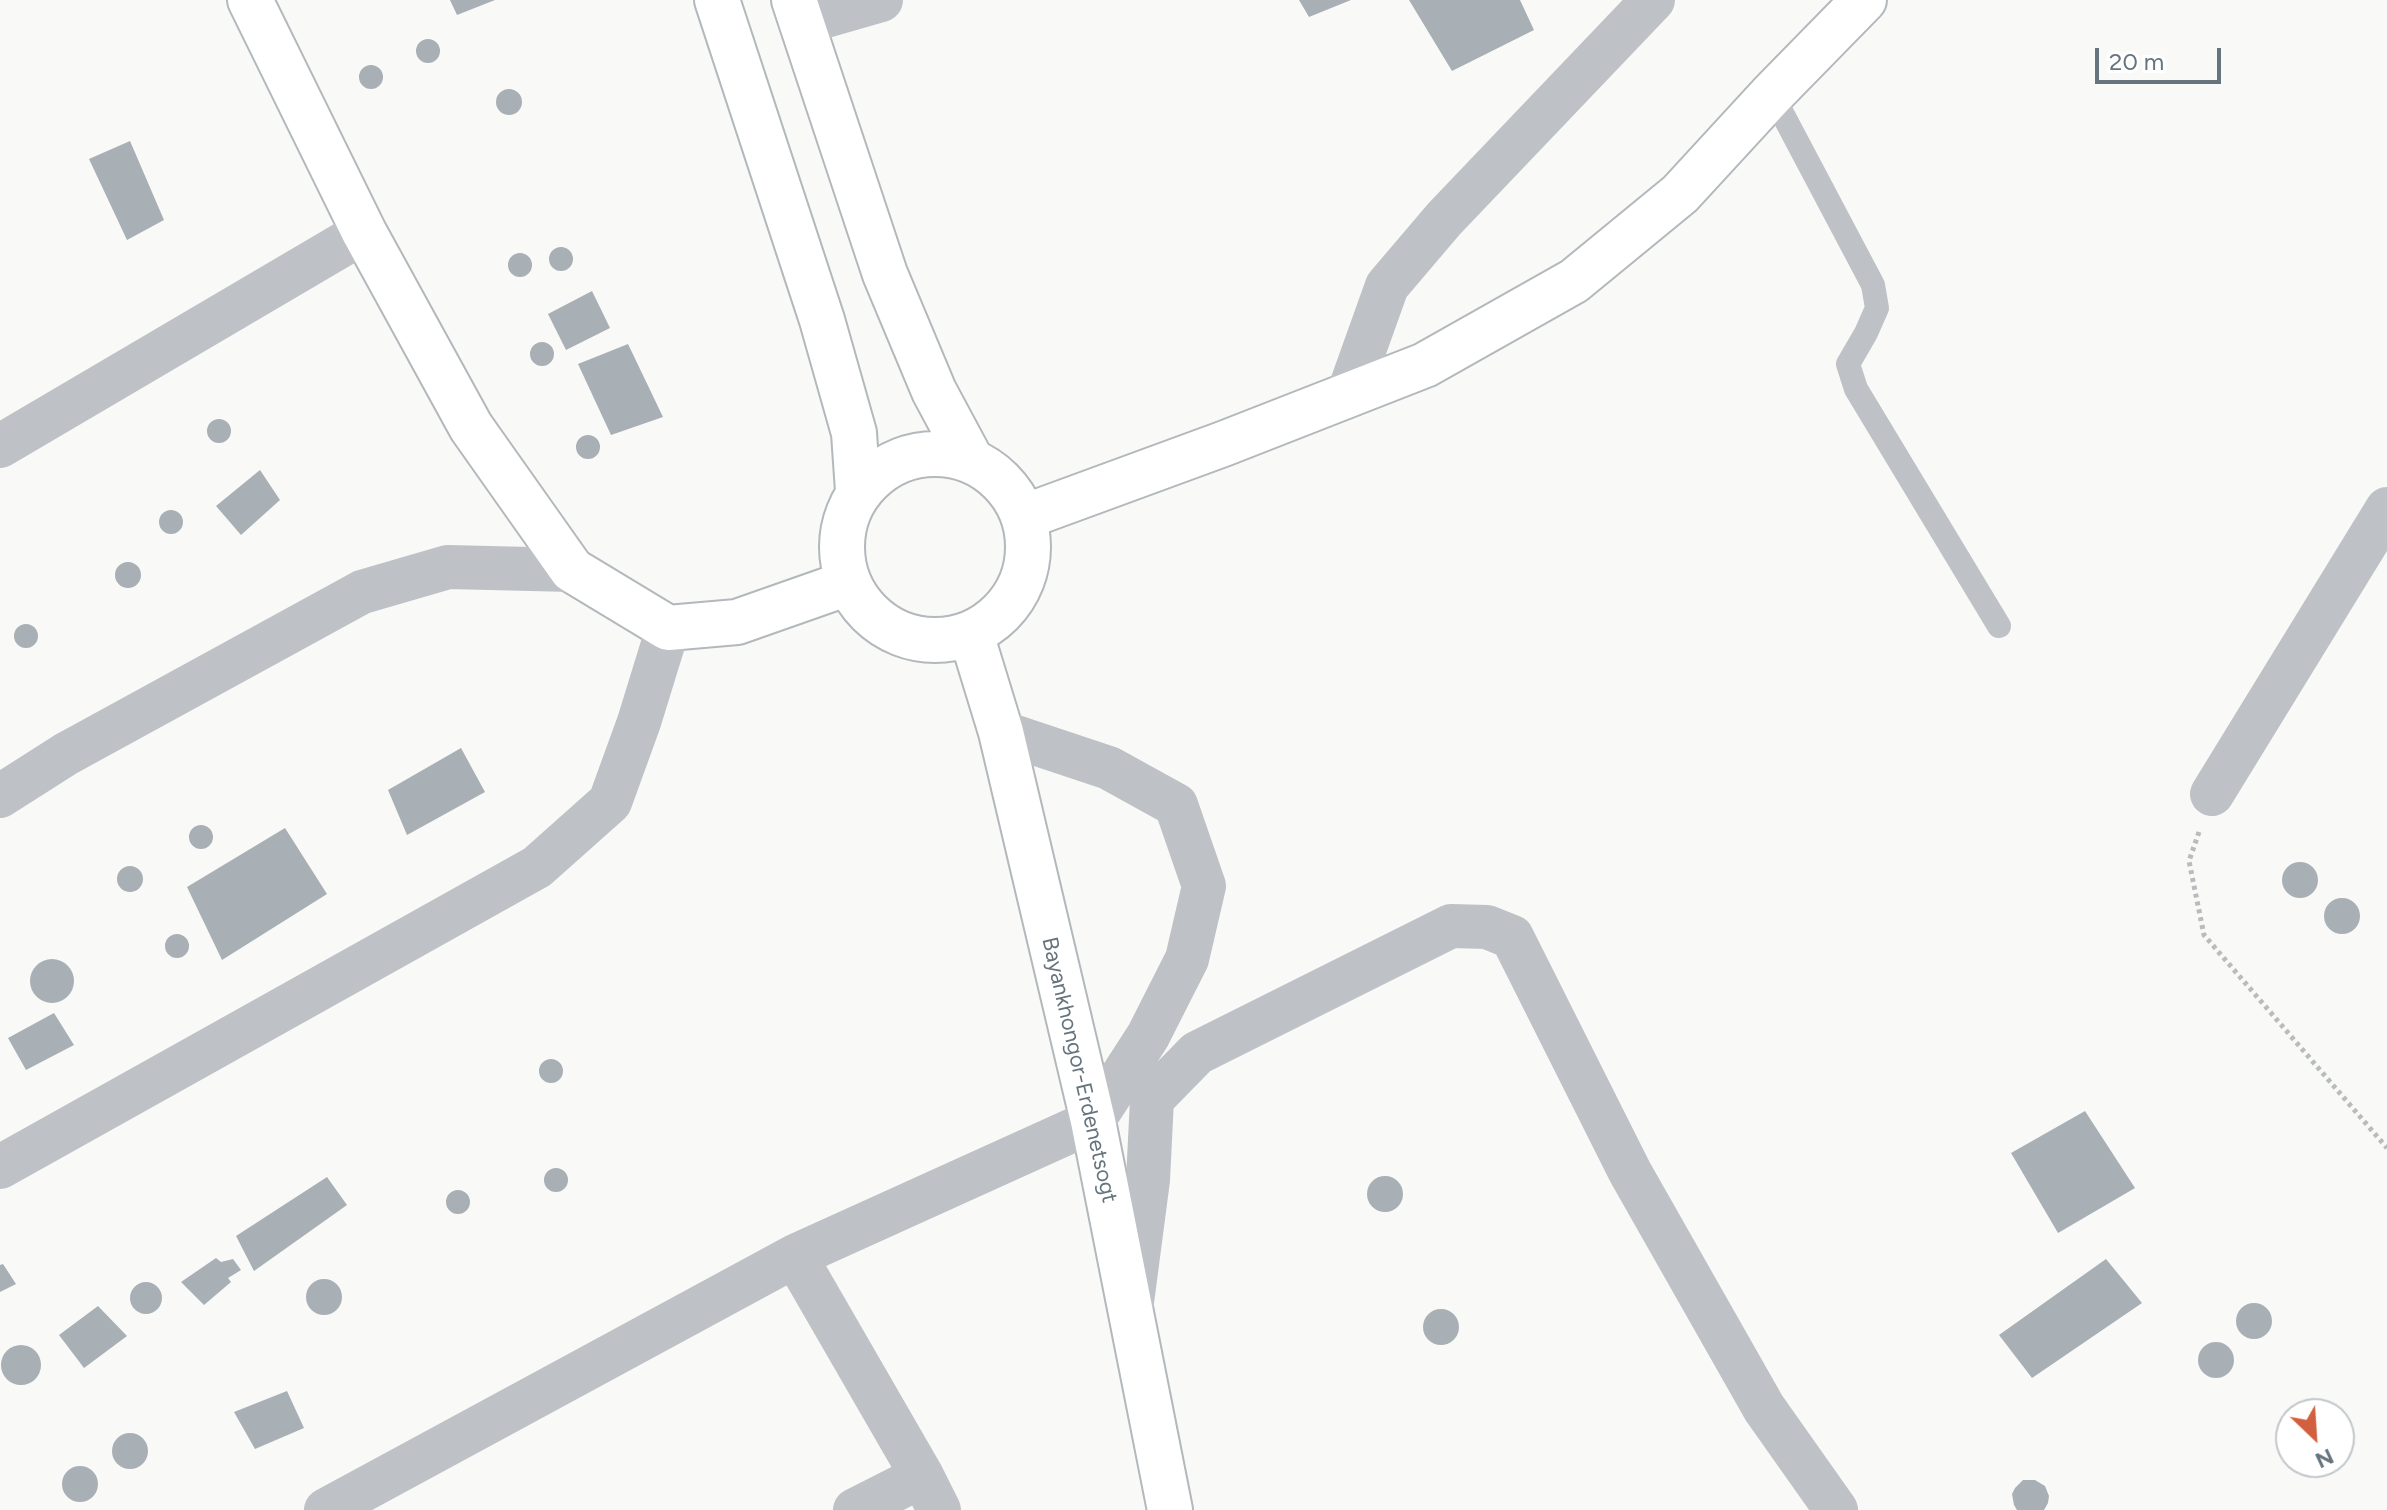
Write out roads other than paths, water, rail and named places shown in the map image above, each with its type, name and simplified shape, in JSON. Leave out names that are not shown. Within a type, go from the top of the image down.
[{"type":"street","points":[[250,0],[364,232],[471,427],[572,570],[668,628],[737,622],[848,583]]},
{"type":"street","points":[[717,0],[822,320],[854,433],[858,491]]},
{"type":"street","points":[[881,0],[798,11],[885,274],[934,391],[971,460]]},
{"type":"street","points":[[1348,395],[1387,286],[1444,219],[1653,0]]},
{"type":"street","points":[[1024,517],[1425,365],[1574,281],[1680,194],[1864,0]]},
{"type":"street","points":[[0,446],[364,232]]},
{"type":"street","points":[[940,453],[971,460],[997,476],[1024,517],[1029,551],[1021,586],[1000,614],[971,634],[935,641],[899,634],[868,614],[848,583],[841,552],[845,520],[858,491],[881,470],[909,456],[940,453]]},
{"type":"street","points":[[2212,794],[2387,509]]},
{"type":"street","points":[[0,796],[66,754],[362,592],[448,567],[572,570]]},
{"type":"street","points":[[0,1167],[537,867],[610,802],[668,628]]},
{"type":"street","name":"Bayankhongor-Erdenetsogt","points":[[971,634],[1001,732],[1093,1121],[1170,1510]]},
{"type":"street","points":[[326,1510],[795,1256],[1093,1121],[1148,1036],[1187,959],[1204,886],[1176,805],[1109,768],[1001,732]]},
{"type":"street","points":[[1131,1312],[1148,1180],[1152,1099],[1197,1053],[1451,926],[1487,927],[1512,937],[1630,1172],[1764,1408],[1836,1510]]},
{"type":"street","points":[[795,1256],[930,1493],[855,1510]]},
{"type":"lane","points":[[1772,94],[1873,285],[1877,308],[1848,364],[1856,389],[1999,626]]}]
